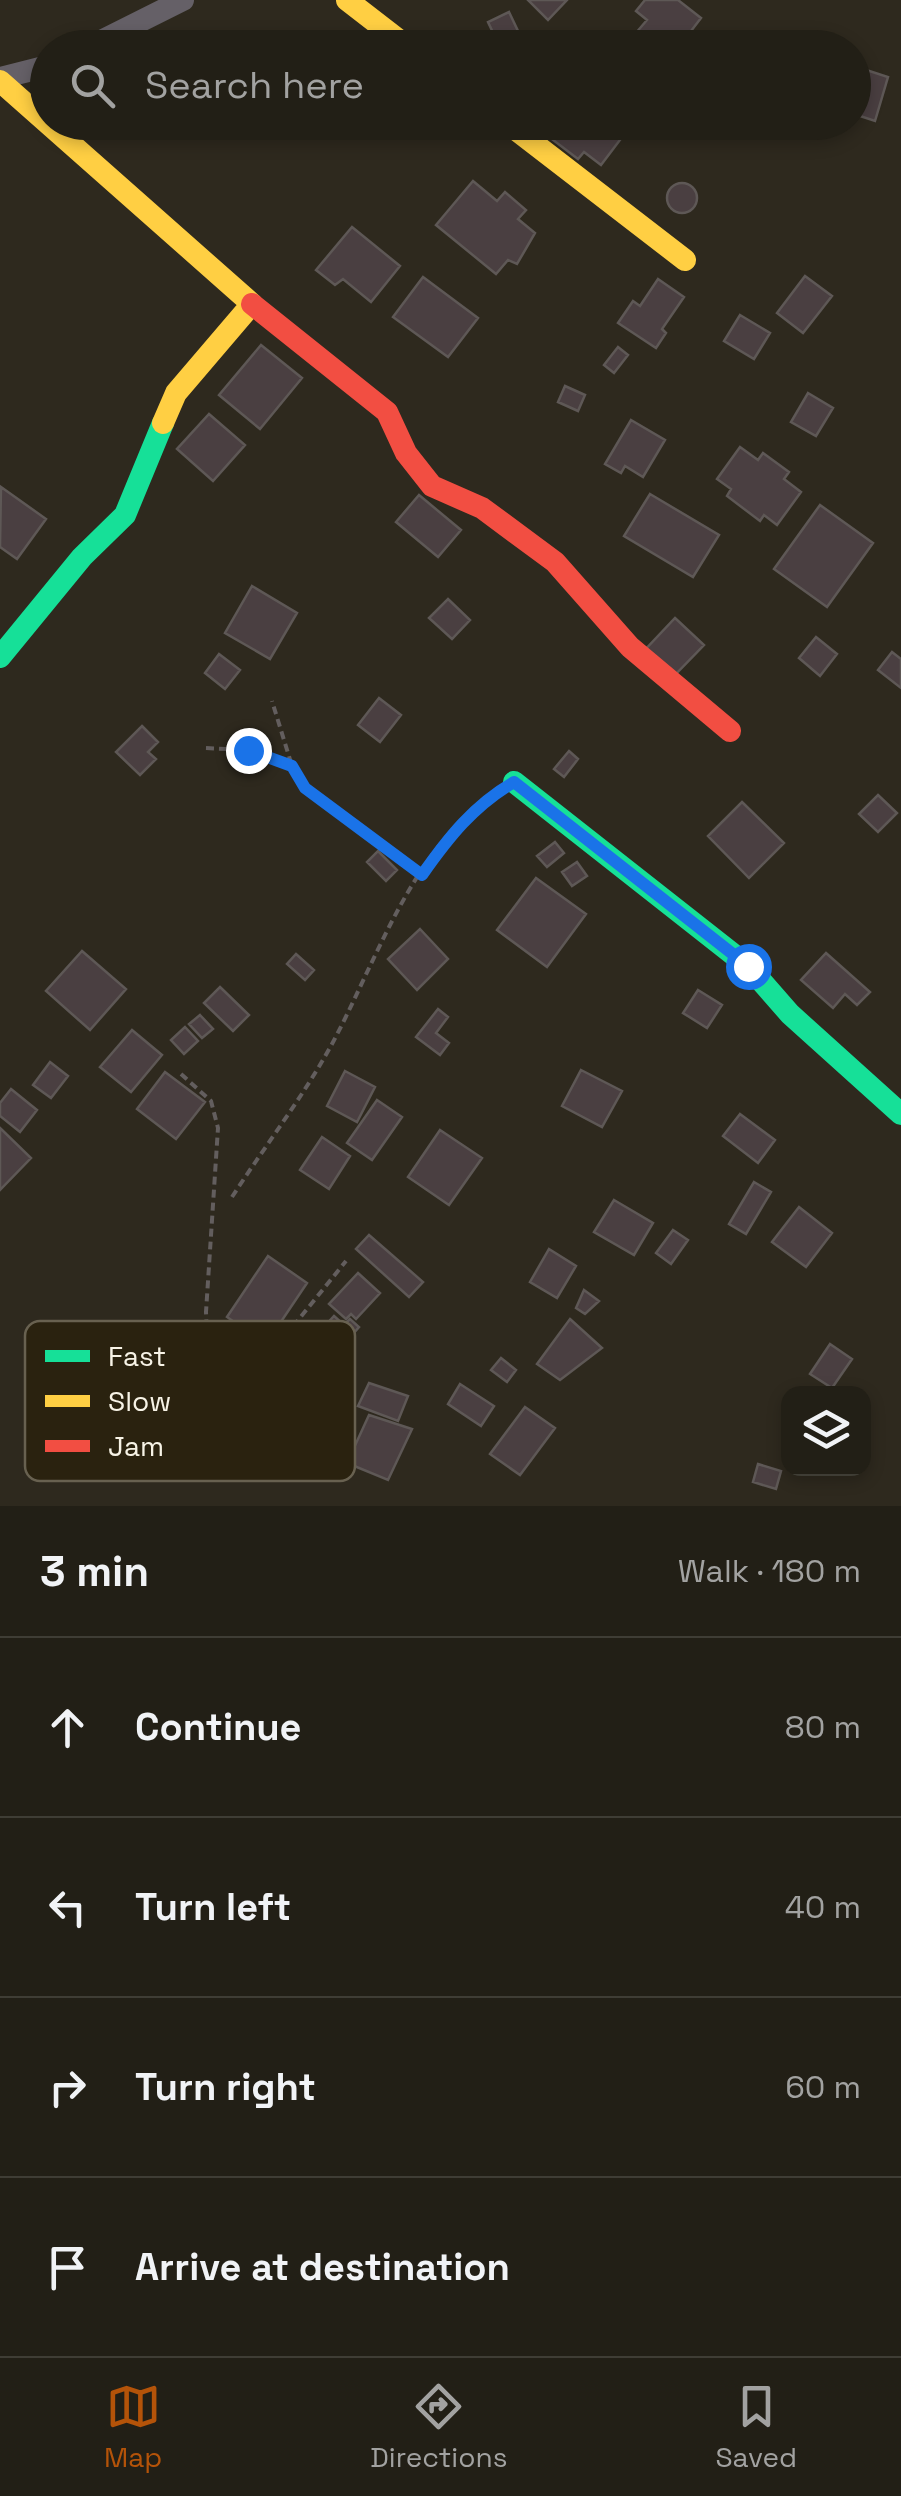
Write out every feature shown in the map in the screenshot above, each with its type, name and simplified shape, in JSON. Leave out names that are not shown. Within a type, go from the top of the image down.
[{"type":"street","points":[[123,30],[183,0]]},
{"type":"street","points":[[347,0],[386,30]]},
{"type":"street","points":[[0,80],[30,71]]},
{"type":"street","points":[[0,80],[30,107]]},
{"type":"street","points":[[68,140],[252,304],[387,412],[406,453],[432,486],[482,508],[554,562],[630,646],[730,731]]},
{"type":"street","points":[[529,140],[685,260]]},
{"type":"street","points":[[0,657],[82,557],[125,515],[176,393],[252,304]]},
{"type":"street","points":[[514,782],[748,966],[790,1014],[901,1114]]},
{"type":"path","points":[[272,701],[292,766],[305,788],[422,875]]},
{"type":"path","points":[[206,748],[248,750],[292,766]]},
{"type":"path","points":[[232,1197],[331,1046],[398,907],[453,832],[486,799],[514,782]]},
{"type":"path","points":[[181,1074],[211,1101],[218,1128],[206,1321]]},
{"type":"path","points":[[297,1321],[346,1261]]},
{"type":"building","points":[[528,0],[567,0],[548,20]]},
{"type":"building","points":[[645,0],[678,0],[701,18],[692,30],[638,30],[647,20],[636,11]]},
{"type":"building","points":[[509,12],[518,30],[492,30],[488,22]]},
{"type":"building","points":[[871,72],[888,77],[875,121],[871,120]]},
{"type":"building","points":[[553,140],[620,140],[601,165],[584,152],[578,159]]},
{"type":"building","points":[[473,181],[497,201],[505,192],[526,210],[518,219],[535,233],[517,264],[508,260],[496,274],[436,225]]},
{"type":"building","points":[[682,183],[693,187],[697,198],[693,209],[682,213],[671,209],[667,198],[671,187]]},
{"type":"building","points":[[352,227],[400,266],[371,302],[343,279],[335,285],[316,270]]},
{"type":"building","points":[[805,276],[832,296],[803,333],[777,313]]},
{"type":"building","points":[[423,277],[478,318],[448,357],[393,317]]},
{"type":"building","points":[[658,279],[684,297],[662,329],[666,333],[656,348],[618,323],[633,301],[640,306]]},
{"type":"building","points":[[740,315],[770,333],[754,359],[724,341]]},
{"type":"building","points":[[261,345],[302,378],[260,429],[219,395]]},
{"type":"building","points":[[618,347],[628,355],[614,373],[604,365]]},
{"type":"building","points":[[565,386],[585,395],[578,411],[558,402]]},
{"type":"building","points":[[808,393],[833,408],[816,436],[791,422]]},
{"type":"building","points":[[209,414],[245,445],[213,481],[177,449]]},
{"type":"building","points":[[631,420],[665,440],[643,477],[625,466],[621,473],[605,464]]},
{"type":"building","points":[[740,447],[758,460],[763,453],[789,472],[784,479],[801,492],[777,525],[764,515],[760,521],[727,496],[731,489],[717,479]]},
{"type":"building","points":[[1,487],[46,519],[17,559],[0,547]]},
{"type":"building","points":[[650,494],[719,535],[693,577],[624,536]]},
{"type":"building","points":[[419,495],[461,530],[438,557],[396,522]]},
{"type":"building","points":[[820,505],[873,543],[827,607],[774,569]]},
{"type":"building","points":[[252,586],[297,613],[270,659],[225,633]]},
{"type":"building","points":[[448,599],[470,620],[452,639],[429,618]]},
{"type":"building","points":[[675,618],[704,645],[670,680],[642,653]]},
{"type":"building","points":[[816,637],[837,654],[820,676],[799,658]]},
{"type":"building","points":[[892,652],[901,659],[901,688],[878,670]]},
{"type":"building","points":[[219,654],[240,670],[225,689],[205,673]]},
{"type":"building","points":[[379,698],[401,715],[380,742],[358,725]]},
{"type":"building","points":[[142,726],[158,742],[148,752],[156,759],[140,775],[116,752]]},
{"type":"building","points":[[569,751],[578,759],[564,777],[554,769]]},
{"type":"building","points":[[878,795],[897,813],[878,832],[859,814]]},
{"type":"building","points":[[742,802],[784,843],[749,878],[708,836]]},
{"type":"building","points":[[555,842],[564,853],[547,867],[537,856]]},
{"type":"building","points":[[378,851],[397,870],[386,881],[367,862]]},
{"type":"building","points":[[577,862],[587,876],[572,886],[562,872]]},
{"type":"building","points":[[536,878],[586,914],[547,967],[497,930]]},
{"type":"building","points":[[420,929],[448,959],[417,990],[388,959]]},
{"type":"building","points":[[82,951],[126,989],[90,1030],[46,991]]},
{"type":"building","points":[[826,953],[870,992],[857,1005],[845,994],[833,1008],[801,980]]},
{"type":"building","points":[[296,954],[314,970],[305,980],[287,964]]},
{"type":"building","points":[[220,987],[249,1015],[233,1031],[204,1003]]},
{"type":"building","points":[[698,990],[722,1005],[707,1028],[683,1013]]},
{"type":"building","points":[[438,1009],[448,1017],[436,1033],[449,1043],[440,1055],[416,1037]]},
{"type":"building","points":[[200,1015],[213,1029],[202,1038],[189,1024]]},
{"type":"building","points":[[185,1027],[198,1041],[184,1054],[171,1040]]},
{"type":"building","points":[[132,1030],[162,1055],[131,1092],[100,1067]]},
{"type":"building","points":[[50,1062],[68,1076],[51,1098],[33,1085]]},
{"type":"building","points":[[581,1070],[622,1091],[602,1127],[562,1106]]},
{"type":"building","points":[[345,1071],[375,1087],[357,1122],[327,1106]]},
{"type":"building","points":[[165,1072],[205,1102],[176,1139],[137,1109]]},
{"type":"building","points":[[11,1089],[37,1110],[20,1132],[0,1116],[0,1103]]},
{"type":"building","points":[[377,1100],[402,1117],[372,1160],[347,1143]]},
{"type":"building","points":[[740,1114],[775,1140],[758,1163],[723,1136]]},
{"type":"building","points":[[0,1128],[31,1158],[0,1190]]},
{"type":"building","points":[[440,1130],[482,1158],[449,1205],[408,1177]]},
{"type":"building","points":[[322,1137],[350,1156],[329,1189],[300,1170]]},
{"type":"building","points":[[754,1182],[771,1192],[746,1234],[729,1224]]},
{"type":"building","points":[[614,1200],[653,1223],[634,1255],[594,1232]]},
{"type":"building","points":[[799,1207],[832,1233],[806,1267],[772,1242]]},
{"type":"building","points":[[673,1230],[688,1240],[671,1264],[656,1253]]},
{"type":"building","points":[[369,1235],[423,1282],[409,1297],[356,1249]]},
{"type":"building","points":[[549,1249],[576,1266],[557,1298],[530,1282]]},
{"type":"building","points":[[268,1256],[307,1283],[281,1321],[233,1321],[227,1317]]},
{"type":"building","points":[[358,1273],[380,1293],[356,1319],[351,1314],[346,1319],[329,1304]]},
{"type":"building","points":[[584,1290],[599,1301],[585,1314],[576,1308]]},
{"type":"building","points":[[570,1319],[602,1348],[560,1380],[537,1364]]},
{"type":"building","points":[[830,1344],[852,1359],[833,1386],[810,1374]]},
{"type":"building","points":[[501,1358],[516,1370],[507,1382],[491,1370]]},
{"type":"building","points":[[369,1383],[408,1396],[398,1421],[358,1406]]},
{"type":"building","points":[[460,1384],[494,1406],[481,1426],[448,1404]]},
{"type":"building","points":[[525,1407],[555,1428],[520,1475],[490,1454]]},
{"type":"building","points":[[369,1415],[412,1429],[388,1480],[355,1466],[355,1446]]},
{"type":"building","points":[[758,1464],[781,1471],[776,1489],[753,1482]]},
{"type":"traffic: fast","points":[[0,657],[82,557],[125,515],[163,423]]},
{"type":"traffic: fast","points":[[514,782],[748,966],[790,1014],[901,1114]]},
{"type":"traffic: slow","points":[[347,0],[386,30]]},
{"type":"traffic: slow","points":[[0,81],[30,108]]},
{"type":"traffic: slow","points":[[67,140],[252,304],[176,393],[163,423]]},
{"type":"traffic: slow","points":[[529,140],[685,260]]},
{"type":"traffic: jam","points":[[252,304],[387,412],[406,453],[432,486],[482,508],[555,562],[630,647],[730,731]]},
{"type":"route","points":[[248,750],[292,766],[305,788],[422,875],[453,832],[486,799],[514,782],[748,966]]}]
